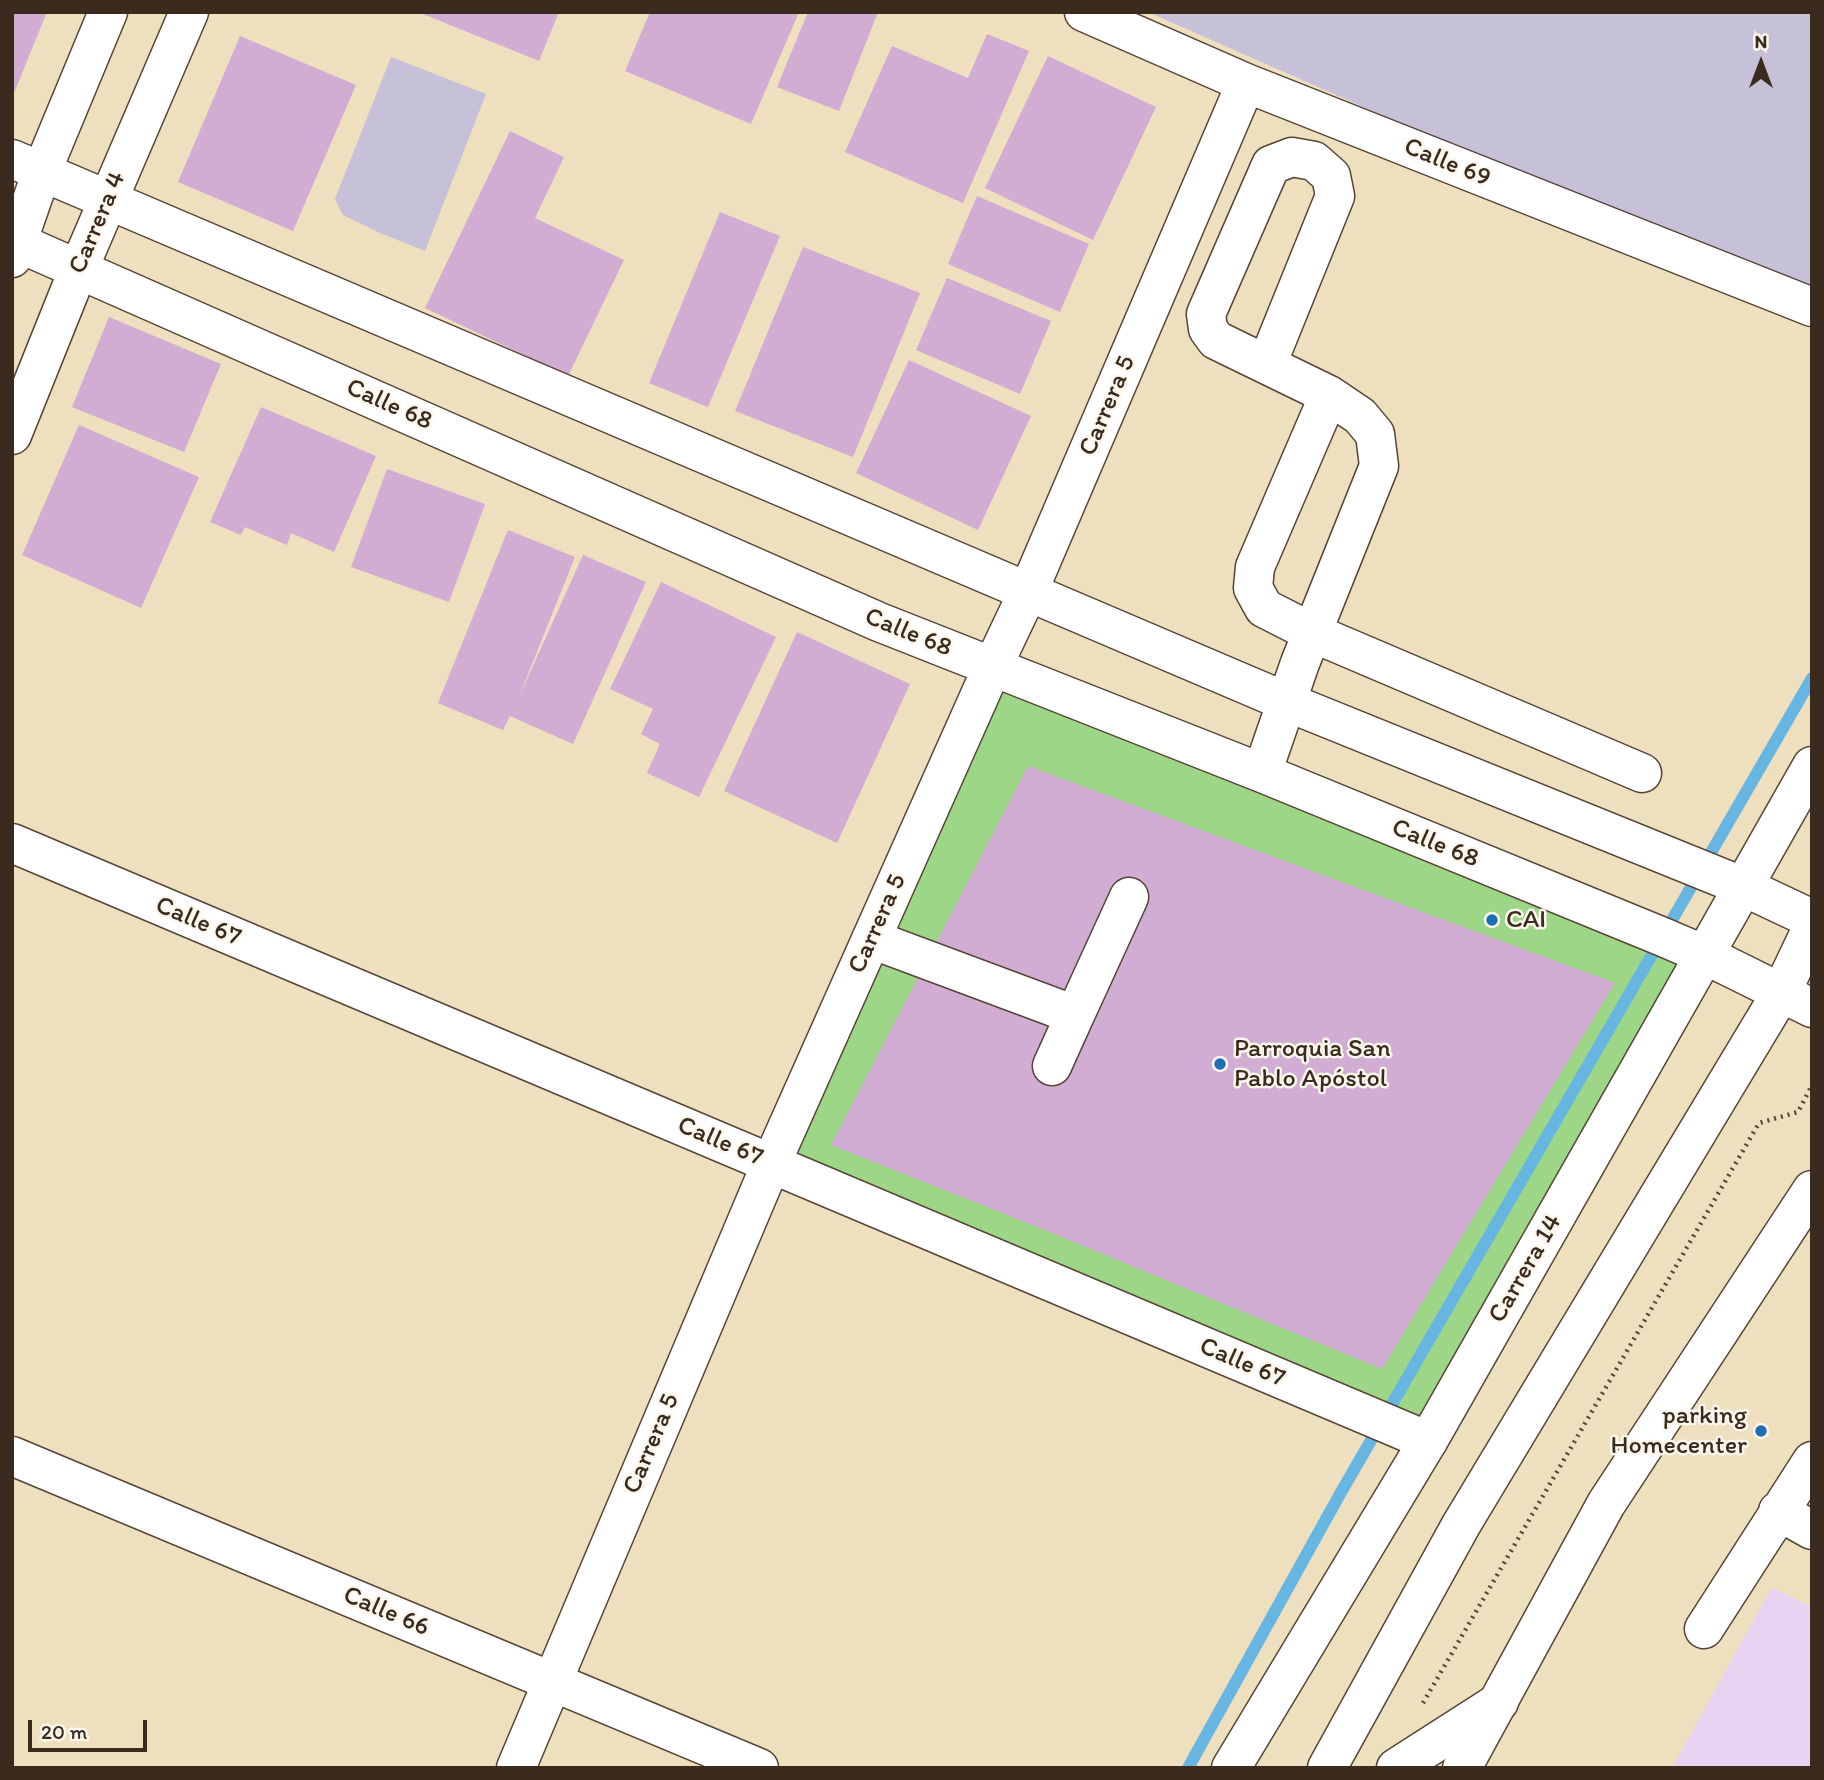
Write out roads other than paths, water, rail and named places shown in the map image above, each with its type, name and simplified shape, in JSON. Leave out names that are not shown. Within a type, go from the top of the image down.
[{"type":"street","points":[[14,247],[27,165],[108,12]]},
{"type":"street","name":"Carrera 4","points":[[12,435],[79,268],[189,12]]},
{"type":"street","name":"Calle 69","points":[[1084,12],[1246,83],[1812,307]]},
{"type":"street","name":"Carrera 5","points":[[516,1768],[771,1164],[1028,592],[1246,83]]},
{"type":"street","points":[[1262,774],[1287,702],[1379,466],[1375,434],[1360,416],[1329,395],[1216,340],[1208,329],[1206,314],[1271,165],[1292,157],[1314,161],[1331,176],[1335,196],[1267,364]]},
{"type":"street","points":[[27,165],[1287,702],[1701,869],[1812,919]]},
{"type":"street","name":"Calle 68","points":[[14,247],[79,268],[879,622],[1663,937],[1796,1001]]},
{"type":"street","points":[[1329,395],[1255,567],[1253,588],[1264,608],[1314,633],[1642,773]]},
{"type":"street","name":"Carrera 14","points":[[1231,1768],[1412,1434],[1705,955],[1812,766]]},
{"type":"street","name":"Calle 67","points":[[12,844],[1412,1434]]},
{"type":"street","points":[[1052,1066],[1129,897]]},
{"type":"street","points":[[1327,1768],[1461,1525],[1796,1001],[1812,928]]},
{"type":"street","points":[[871,939],[1075,1015]]},
{"type":"street","points":[[1462,1768],[1606,1504],[1812,1190]]},
{"type":"street","name":"Calle 66","points":[[12,1456],[759,1768]]},
{"type":"street","points":[[1703,1629],[1812,1461]]},
{"type":"street","points":[[1778,1511],[1812,1530]]},
{"type":"street","points":[[1396,1768],[1499,1702]]},
{"type":"waterway","points":[[1188,1768],[1340,1494],[1812,678]]},
{"type":"place","name":"CAI","points":[[1492,920]]},
{"type":"place","name":"Parroquia San Pablo Apóstol","points":[[1220,1064]]},
{"type":"place","name":"parking Homecenter","points":[[1761,1431]]}]
